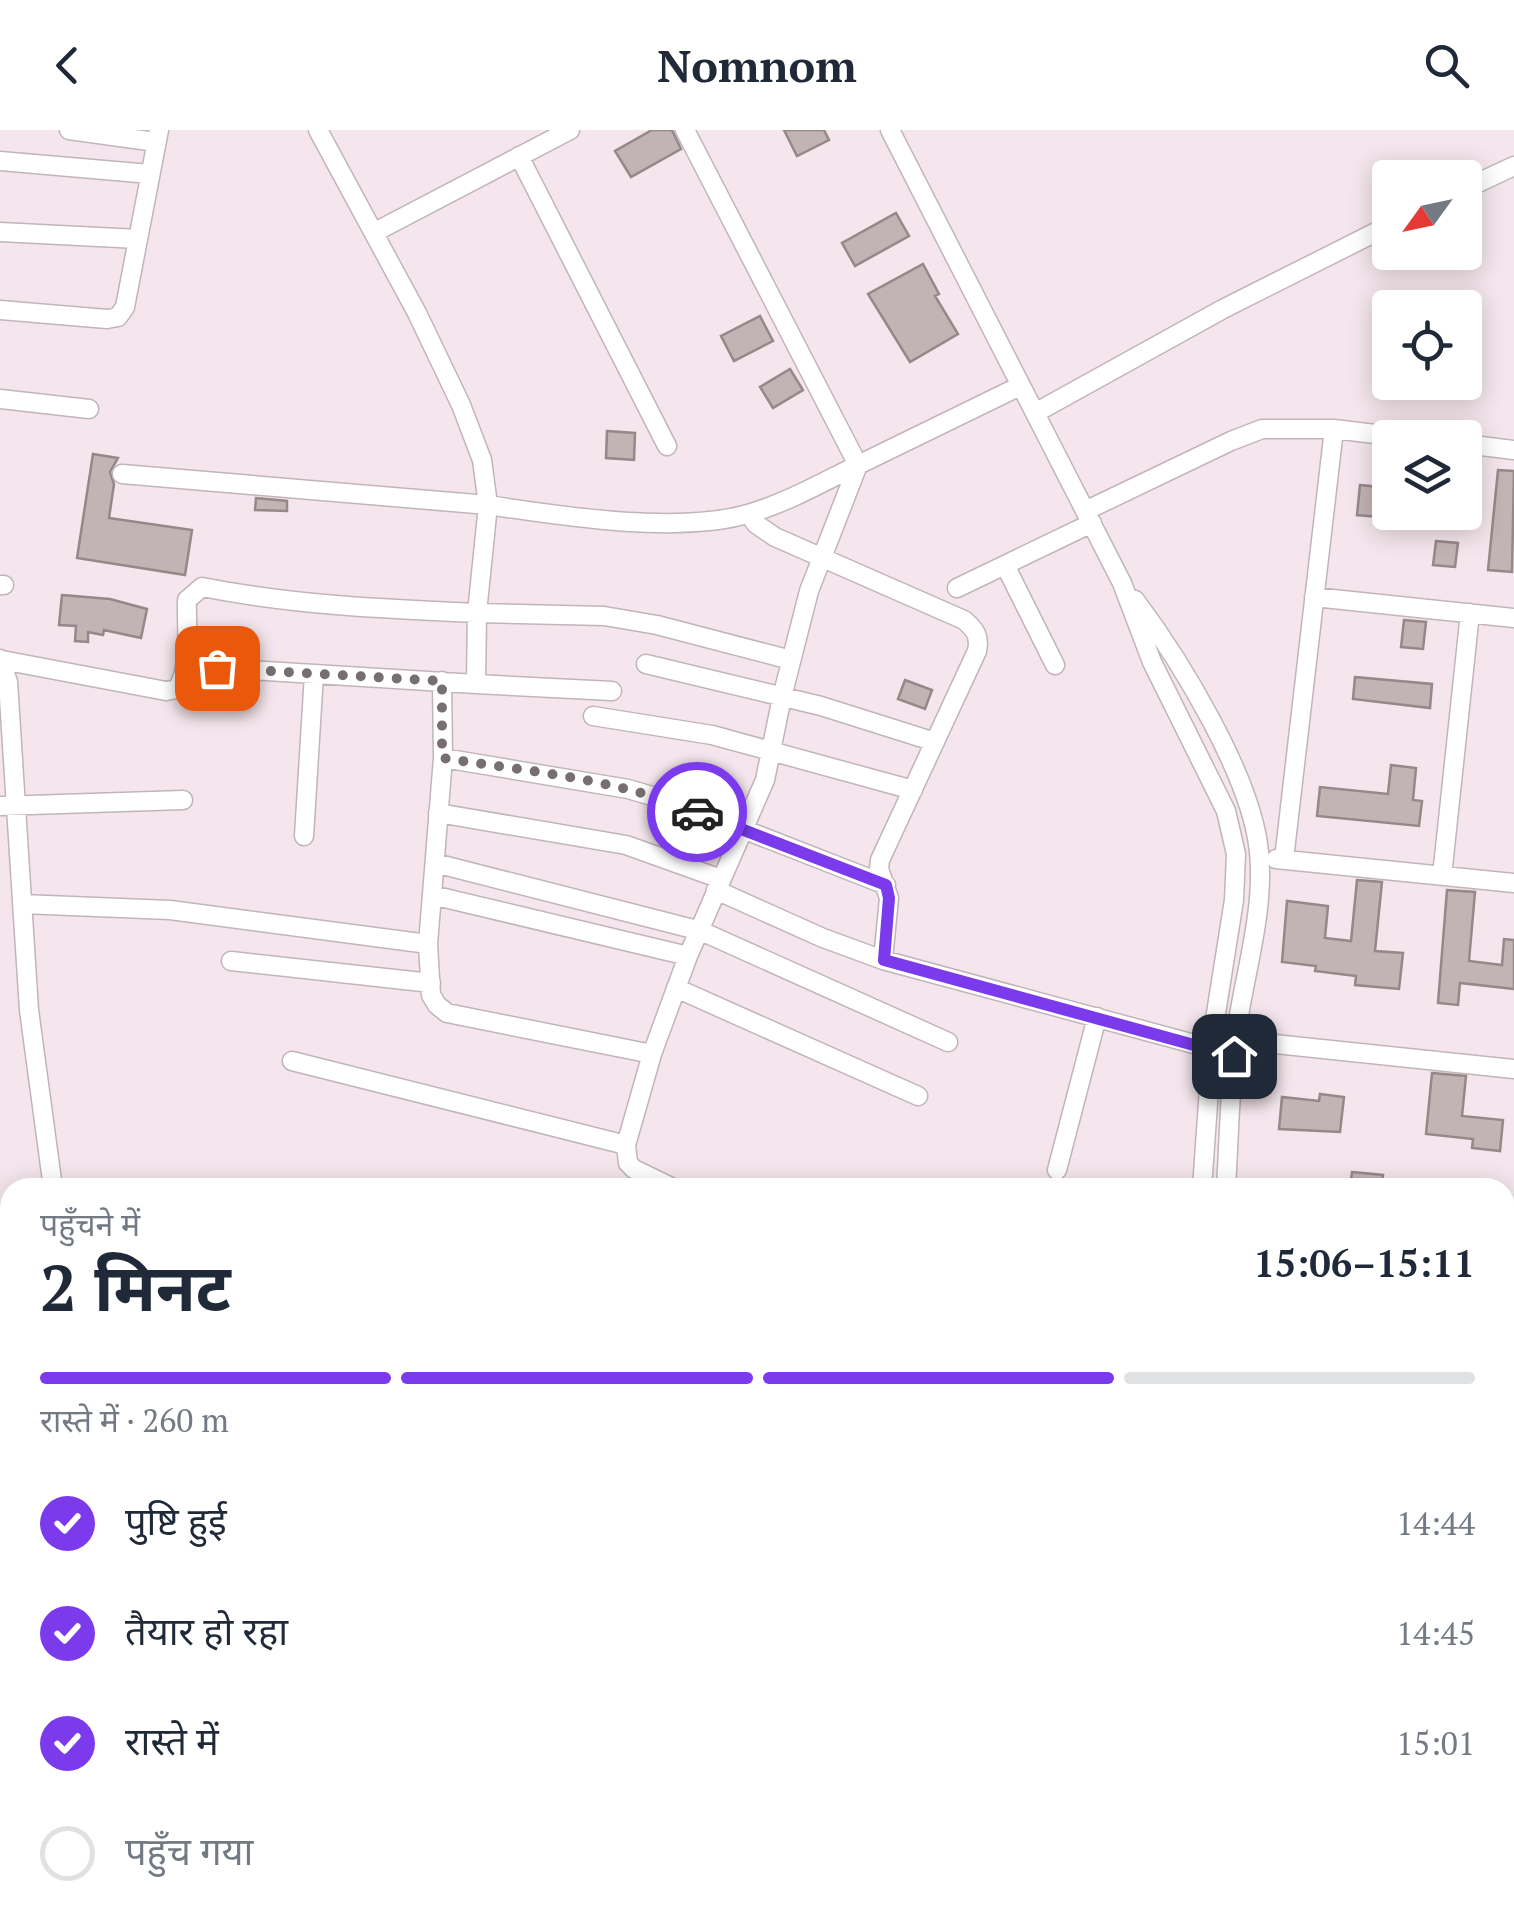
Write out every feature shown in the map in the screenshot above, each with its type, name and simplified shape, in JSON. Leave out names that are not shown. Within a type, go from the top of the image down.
[{"type":"street","points":[[0,310],[108,320],[118,317],[125,306],[158,136],[69,130]]},
{"type":"street","points":[[318,130],[375,232],[461,405],[482,460],[488,505],[477,613],[476,684]]},
{"type":"street","points":[[375,232],[570,130]]},
{"type":"street","points":[[653,1178],[628,1163],[626,1146],[652,1054],[688,956],[765,780],[809,591],[858,465],[685,130]]},
{"type":"street","points":[[890,130],[1122,584],[1152,662],[1226,811],[1236,854],[1234,900],[1211,1049],[1203,1178]]},
{"type":"street","points":[[519,156],[667,446]]},
{"type":"street","points":[[0,162],[150,174]]},
{"type":"street","points":[[1482,182],[1514,166]]},
{"type":"street","points":[[0,232],[138,239]]},
{"type":"street","points":[[1034,413],[1223,309],[1372,235]]},
{"type":"street","points":[[122,474],[488,505],[608,521],[712,520],[750,514],[1020,386]]},
{"type":"street","points":[[0,399],[89,409]]},
{"type":"street","points":[[958,588],[1230,441],[1262,429],[1334,429],[1372,434]]},
{"type":"street","points":[[1284,859],[1334,429]]},
{"type":"street","points":[[1482,446],[1514,450]]},
{"type":"street","points":[[750,514],[764,531],[964,620],[974,628],[979,640],[977,652],[880,860],[879,869],[889,898],[884,960]]},
{"type":"street","points":[[1004,564],[1055,665]]},
{"type":"street","points":[[1122,584],[1173,650],[1223,747],[1248,804],[1259,857],[1257,903],[1235,1048],[1227,1178]]},
{"type":"street","points":[[52,1178],[34,1052],[22,904],[8,806],[8,682],[1,660],[166,691],[178,689],[185,666],[187,600],[202,587],[254,598],[320,604],[604,616],[791,660]]},
{"type":"street","points":[[1314,597],[1514,618]]},
{"type":"street","points":[[1442,876],[1470,613]]},
{"type":"street","points":[[646,664],[860,717],[935,742]]},
{"type":"street","points":[[185,666],[612,691]]},
{"type":"street","points":[[304,836],[314,674]]},
{"type":"street","points":[[442,681],[442,758],[428,944],[437,1006],[447,1012],[652,1054]]},
{"type":"street","points":[[594,716],[676,727],[772,749],[912,790]]},
{"type":"street","points":[[442,758],[628,790],[676,803],[886,885]]},
{"type":"street","points":[[8,806],[183,800]]},
{"type":"street","points":[[438,813],[626,844],[719,884],[823,938],[884,960],[1211,1049],[1514,1069]]},
{"type":"street","points":[[1259,857],[1514,883]]},
{"type":"street","points":[[434,862],[701,931],[948,1042]]},
{"type":"street","points":[[432,895],[688,956]]},
{"type":"street","points":[[22,904],[170,910],[428,944]]},
{"type":"street","points":[[230,961],[431,983]]},
{"type":"street","points":[[676,988],[918,1096]]},
{"type":"street","points":[[1058,1170],[1097,1017]]},
{"type":"street","points":[[292,1061],[626,1146]]},
{"type":"building","points":[[652,130],[672,130],[681,149],[631,177],[615,151]]},
{"type":"building","points":[[784,130],[824,130],[829,140],[797,156]]},
{"type":"building","points":[[896,213],[909,236],[855,266],[842,243]]},
{"type":"building","points":[[923,264],[939,294],[935,296],[958,334],[910,362],[868,294]]},
{"type":"building","points":[[760,316],[773,341],[734,361],[721,336]]},
{"type":"building","points":[[790,369],[803,390],[773,408],[760,387]]},
{"type":"building","points":[[607,431],[635,433],[634,460],[606,458]]},
{"type":"building","points":[[93,454],[118,458],[110,472],[114,484],[109,518],[192,530],[185,575],[77,558]]},
{"type":"building","points":[[1498,470],[1514,471],[1512,572],[1488,570]]},
{"type":"building","points":[[1360,485],[1372,486],[1372,516],[1357,515]]},
{"type":"building","points":[[256,498],[287,501],[287,511],[255,510]]},
{"type":"building","points":[[1436,541],[1458,543],[1455,567],[1433,565]]},
{"type":"building","points":[[62,595],[110,599],[147,609],[141,638],[104,630],[103,635],[88,632],[88,642],[75,641],[76,626],[59,625]]},
{"type":"building","points":[[1404,620],[1426,622],[1423,649],[1401,647]]},
{"type":"building","points":[[1355,677],[1432,684],[1430,708],[1353,699]]},
{"type":"building","points":[[905,680],[932,690],[925,709],[898,699]]},
{"type":"building","points":[[1391,765],[1416,768],[1413,800],[1422,801],[1419,826],[1317,816],[1320,787],[1388,794]]},
{"type":"building","points":[[1357,880],[1382,882],[1375,951],[1403,953],[1399,989],[1355,985],[1356,976],[1282,962],[1287,901],[1328,906],[1325,938],[1351,941]]},
{"type":"building","points":[[1447,890],[1475,892],[1469,961],[1502,965],[1504,939],[1514,940],[1514,989],[1460,983],[1458,1005],[1438,1003]]},
{"type":"building","points":[[1432,1073],[1466,1076],[1462,1116],[1503,1120],[1500,1151],[1472,1148],[1473,1139],[1426,1134]]},
{"type":"building","points":[[1320,1094],[1344,1097],[1340,1132],[1279,1129],[1282,1097],[1319,1101]]},
{"type":"building","points":[[1352,1172],[1383,1175],[1383,1178],[1351,1178]]},
{"type":"way so far","points":[[217,668],[442,681],[442,758],[584,780],[697,812]]},
{"type":"route","points":[[697,812],[886,885],[889,898],[884,960],[1234,1056]]}]
